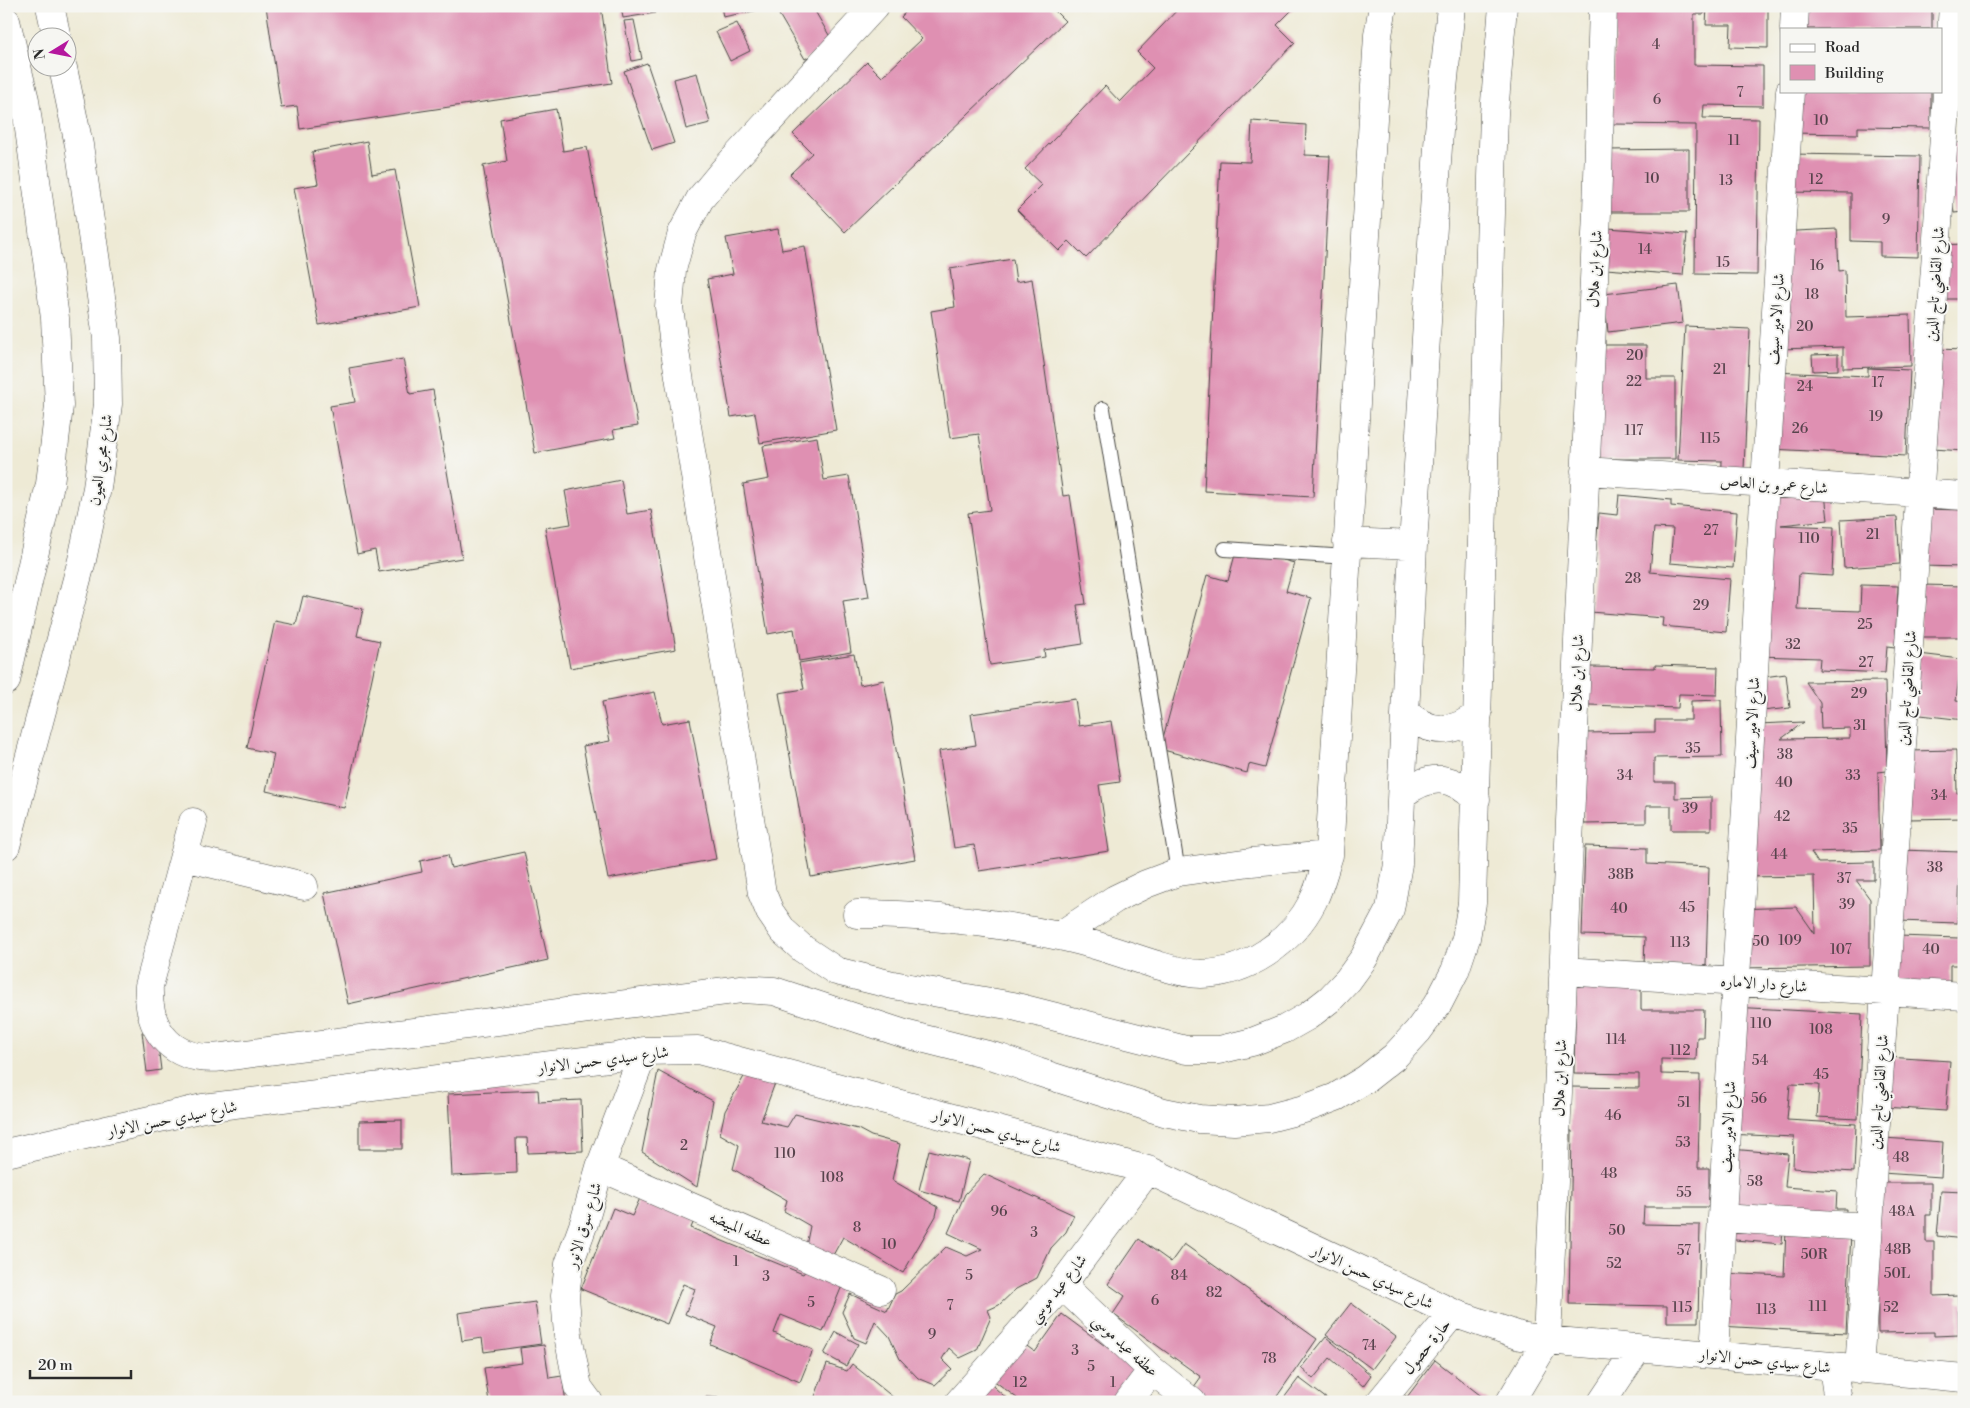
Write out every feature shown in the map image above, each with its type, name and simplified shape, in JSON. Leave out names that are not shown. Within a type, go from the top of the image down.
[{"type":"street","points":[[50,6],[55,28]]},
{"type":"street","points":[[876,6],[724,170],[700,199],[682,233],[672,270],[669,307],[762,893],[770,912],[783,931],[802,949],[836,971],[893,985],[1013,1006],[1186,1050],[1219,1050],[1252,1042],[1308,1016],[1330,999],[1348,980],[1364,958],[1390,909],[1398,864],[1403,794],[1413,545],[1439,131],[1451,6]]},
{"type":"street","points":[[856,914],[898,914],[992,923],[1059,936],[1173,969],[1200,974],[1224,971],[1247,964],[1268,952],[1302,920],[1322,879],[1329,855],[1378,35],[1383,6]]},
{"type":"street","points":[[193,822],[149,986],[148,1004],[152,1021],[161,1036],[174,1048],[189,1056],[206,1060],[741,989],[774,991],[905,1034],[1000,1058],[1164,1112],[1199,1119],[1234,1121],[1269,1118],[1304,1109],[1336,1097],[1366,1079],[1394,1057],[1418,1031],[1439,1002],[1455,971],[1466,938],[1472,903],[1494,114],[1503,6]]},
{"type":"street","name":"شارع ابن هلال","points":[[1547,1340],[1597,212],[1603,6]]},
{"type":"street","points":[[1794,28],[1796,6]]},
{"type":"street","name":"شارع القاضي تاج الدين","points":[[1838,1402],[1846,1368],[1869,1227],[1953,6]]},
{"type":"street","points":[[6,20],[25,100],[55,318],[59,406],[50,484],[6,681]]},
{"type":"street","name":"شارع مجري العيون","points":[[6,846],[82,560],[97,488],[108,404],[107,338],[79,145],[65,78]]},
{"type":"street","name":"شارع الامير سيف","points":[[1714,1354],[1790,92]]},
{"type":"street","name":"شارع عمرو بن العاص","points":[[1585,471],[1964,496]]},
{"type":"street","points":[[1347,550],[1413,545]]},
{"type":"street","points":[[1406,713],[1416,722],[1429,728],[1442,730],[1462,725],[1478,714]]},
{"type":"street","points":[[1403,794],[1414,785],[1427,780],[1440,779],[1454,782],[1476,798]]},
{"type":"street","points":[[1059,936],[1115,899],[1146,884],[1178,872],[1251,862],[1329,855]]},
{"type":"street","points":[[184,857],[304,886]]},
{"type":"street","points":[[826,1009],[836,971]]},
{"type":"street","name":"شارع دار الاماره","points":[[1563,971],[1964,996]]},
{"type":"street","name":"شارع سيدي حسن الانوار","points":[[6,1153],[203,1108],[616,1057],[644,1051],[698,1050],[1148,1170],[1453,1314],[1520,1336],[1964,1378]]},
{"type":"street","name":"شارع سوق الانور","points":[[589,1402],[578,1386],[568,1335],[565,1296],[569,1264],[584,1223],[600,1167],[644,1051]]},
{"type":"street","name":"عطفه المبيضه","points":[[600,1167],[881,1290]]},
{"type":"street","name":"شارع عيد موسي","points":[[959,1402],[1062,1286],[1148,1170]]},
{"type":"street","points":[[1722,1218],[1869,1227]]},
{"type":"street","name":"عطفه عيد موسي","points":[[1062,1286],[1152,1370],[1192,1402]]},
{"type":"street","name":"حارة حصول","points":[[1380,1402],[1453,1314]]},
{"type":"street","points":[[1510,1402],[1547,1340]]},
{"type":"street","points":[[1602,1402],[1638,1348]]},
{"type":"street","points":[[1128,1402],[1152,1370]]},
{"type":"lane","points":[[1103,409],[1178,872]]},
{"type":"lane","points":[[1225,549],[1347,550]]},
{"type":"building","points":[[266,6],[601,6],[612,83],[300,129],[297,106],[281,108]]},
{"type":"building","points":[[621,6],[654,6],[655,13],[623,18]]},
{"type":"building","points":[[721,6],[763,6],[764,9],[723,17]]},
{"type":"building","points":[[774,6],[812,6],[833,42],[805,59]]},
{"type":"building","points":[[911,6],[1050,6],[1065,21],[845,232],[790,174],[812,153],[793,134],[867,62],[882,77],[922,39],[901,17]]},
{"type":"building","points":[[1181,6],[1291,6],[1293,9],[1277,25],[1295,43],[1086,258],[1069,241],[1059,251],[1017,210],[1042,185],[1025,169],[1105,86],[1120,102],[1153,68],[1137,52]]},
{"type":"building","points":[[1615,6],[1704,6],[1704,14],[1694,14],[1694,65],[1763,66],[1763,106],[1704,105],[1703,118],[1759,119],[1757,275],[1695,274],[1696,125],[1613,124]]},
{"type":"building","points":[[1707,6],[1768,6],[1768,48],[1730,47],[1731,25],[1706,25]]},
{"type":"building","points":[[1796,6],[1932,6],[1932,28],[1796,28]]},
{"type":"building","points":[[634,20],[642,59],[632,61],[624,21]]},
{"type":"building","points":[[737,23],[750,51],[730,61],[716,32]]},
{"type":"building","points":[[647,63],[674,143],[652,150],[624,71]]},
{"type":"building","points":[[697,73],[710,123],[686,129],[674,79]]},
{"type":"building","points":[[1789,92],[1931,92],[1931,128],[1858,127],[1858,134],[1788,133]]},
{"type":"building","points":[[556,109],[563,151],[587,147],[638,426],[613,430],[615,438],[535,453],[483,166],[507,161],[500,119]]},
{"type":"building","points":[[1252,121],[1306,125],[1305,155],[1330,156],[1313,497],[1204,491],[1220,161],[1250,162]]},
{"type":"building","points":[[367,141],[372,174],[395,170],[420,307],[319,325],[294,188],[318,184],[312,152]]},
{"type":"building","points":[[1964,142],[1964,212],[1954,213],[1945,144]]},
{"type":"building","points":[[1689,149],[1689,212],[1608,212],[1607,150]]},
{"type":"building","points":[[1789,154],[1920,156],[1918,257],[1880,256],[1880,242],[1851,241],[1851,193],[1788,192]]},
{"type":"building","points":[[1608,228],[1687,234],[1683,275],[1606,269]]},
{"type":"building","points":[[778,229],[782,250],[805,246],[836,430],[760,443],[755,413],[731,417],[707,279],[733,274],[726,238]]},
{"type":"building","points":[[1837,229],[1839,271],[1845,270],[1846,317],[1910,315],[1911,366],[1843,368],[1843,347],[1780,349],[1777,232]]},
{"type":"building","points":[[1964,244],[1964,299],[1940,299],[1939,245]]},
{"type":"building","points":[[1013,259],[1016,282],[1032,279],[1063,496],[1070,495],[1086,604],[1077,605],[1083,644],[1044,650],[1045,657],[990,665],[968,513],[990,510],[979,434],[950,438],[931,311],[955,307],[950,269]]},
{"type":"building","points":[[1678,285],[1683,323],[1608,332],[1604,294]]},
{"type":"building","points":[[1685,326],[1750,329],[1743,493],[1721,492],[1722,461],[1678,460]]},
{"type":"building","points":[[1596,345],[1646,345],[1646,378],[1675,378],[1675,459],[1597,459]]},
{"type":"building","points":[[1936,349],[1964,350],[1964,451],[1933,449]]},
{"type":"building","points":[[1838,354],[1838,370],[1813,371],[1812,355]]},
{"type":"building","points":[[403,359],[410,394],[433,390],[462,558],[379,572],[375,550],[357,554],[330,406],[355,402],[349,368]]},
{"type":"building","points":[[1868,368],[1910,370],[1906,456],[1771,449],[1774,372],[1868,376]]},
{"type":"building","points":[[817,437],[824,480],[849,476],[869,597],[843,601],[851,652],[799,661],[794,629],[768,634],[743,484],[769,479],[763,446]]},
{"type":"building","points":[[621,480],[627,514],[651,510],[676,649],[570,668],[545,528],[571,524],[565,491]]},
{"type":"building","points":[[1824,485],[1828,520],[1781,525],[1834,527],[1832,576],[1799,574],[1797,609],[1860,611],[1861,585],[1898,586],[1895,647],[1887,646],[1885,673],[1819,670],[1820,658],[1757,656],[1771,491]]},
{"type":"building","points":[[1619,495],[1671,500],[1671,506],[1737,512],[1733,568],[1670,563],[1673,529],[1654,528],[1650,572],[1730,579],[1726,632],[1662,626],[1663,618],[1590,612],[1599,513],[1617,515]]},
{"type":"building","points":[[1922,509],[1964,510],[1964,567],[1920,566]]},
{"type":"building","points":[[1897,517],[1900,564],[1844,568],[1841,520]]},
{"type":"building","points":[[1237,547],[1294,563],[1286,591],[1311,598],[1265,768],[1249,764],[1247,773],[1160,749],[1207,575],[1228,581]]},
{"type":"building","points":[[1922,585],[1964,586],[1964,637],[1920,637]]},
{"type":"building","points":[[303,596],[363,609],[357,636],[380,641],[344,808],[266,791],[274,754],[247,748],[275,621],[296,625]]},
{"type":"building","points":[[854,654],[860,685],[884,680],[915,859],[811,877],[779,693],[804,689],[799,663]]},
{"type":"building","points":[[1919,654],[1961,659],[1956,701],[1964,702],[1964,720],[1912,714]]},
{"type":"building","points":[[1655,665],[1718,667],[1717,695],[1679,694],[1678,708],[1589,705],[1590,667],[1655,668]]},
{"type":"building","points":[[1786,674],[1790,708],[1753,712],[1749,679]]},
{"type":"building","points":[[1885,681],[1887,771],[1878,772],[1880,850],[1811,852],[1818,863],[1874,862],[1874,880],[1856,880],[1870,899],[1870,966],[1738,968],[1737,909],[1796,907],[1815,934],[1814,876],[1744,877],[1758,724],[1804,722],[1781,739],[1850,738],[1850,728],[1821,729],[1820,703],[1806,682]]},
{"type":"building","points":[[655,692],[662,724],[690,719],[716,859],[608,879],[583,746],[610,741],[602,702]]},
{"type":"building","points":[[1075,699],[1079,726],[1111,721],[1120,782],[1099,785],[1109,851],[979,871],[974,845],[954,848],[939,751],[976,745],[971,714]]},
{"type":"building","points":[[1721,700],[1722,757],[1654,758],[1654,782],[1675,782],[1675,798],[1711,797],[1711,830],[1671,830],[1671,806],[1646,806],[1646,823],[1584,824],[1583,733],[1655,732],[1655,720],[1691,720],[1691,701]]},
{"type":"building","points":[[1956,750],[1957,793],[1964,793],[1964,818],[1909,819],[1909,751]]},
{"type":"building","points":[[1585,846],[1647,848],[1647,864],[1709,867],[1706,966],[1644,964],[1645,937],[1582,935]]},
{"type":"building","points":[[1900,850],[1961,852],[1958,923],[1898,921]]},
{"type":"building","points":[[524,852],[548,960],[348,1004],[324,893],[422,872],[420,861],[448,855],[451,868]]},
{"type":"building","points":[[1961,887],[1964,887],[1964,965],[1950,965],[1950,984],[1897,982],[1898,936],[1959,938]]},
{"type":"building","points":[[1576,980],[1641,981],[1641,1010],[1704,1010],[1703,1037],[1697,1037],[1696,1060],[1661,1059],[1661,1074],[1700,1075],[1698,1168],[1709,1168],[1709,1207],[1644,1207],[1643,1224],[1700,1225],[1698,1322],[1667,1322],[1667,1306],[1569,1304],[1572,1131],[1570,1131],[1570,1087],[1639,1088],[1639,1074],[1574,1073]]},
{"type":"building","points":[[1733,1007],[1862,1014],[1858,1119],[1817,1117],[1819,1085],[1790,1084],[1787,1120],[1856,1124],[1854,1172],[1793,1168],[1794,1137],[1727,1134]]},
{"type":"building","points":[[156,1030],[161,1070],[147,1072],[142,1032]]},
{"type":"building","points":[[1887,1057],[1950,1061],[1946,1111],[1883,1107]]},
{"type":"building","points":[[658,1071],[713,1101],[697,1187],[642,1152]]},
{"type":"building","points":[[747,1071],[775,1083],[761,1121],[787,1127],[795,1114],[858,1129],[871,1136],[900,1144],[892,1180],[938,1207],[936,1216],[903,1273],[843,1237],[832,1257],[805,1251],[810,1226],[784,1211],[787,1200],[733,1169],[739,1145],[720,1134],[725,1111]]},
{"type":"building","points":[[538,1090],[539,1102],[581,1100],[583,1151],[528,1153],[527,1138],[516,1138],[517,1173],[452,1176],[448,1094]]},
{"type":"building","points":[[402,1120],[402,1149],[359,1149],[359,1121]]},
{"type":"building","points":[[1884,1138],[1943,1142],[1941,1177],[1882,1173]]},
{"type":"building","points":[[1719,1148],[1788,1154],[1785,1187],[1837,1191],[1836,1209],[1846,1209],[1845,1231],[1783,1226],[1782,1244],[1712,1238]]},
{"type":"building","points":[[929,1150],[969,1160],[959,1201],[919,1190]]},
{"type":"building","points":[[984,1174],[1074,1215],[1066,1232],[1051,1248],[1037,1278],[1016,1289],[999,1305],[988,1310],[991,1317],[977,1350],[960,1358],[949,1348],[942,1359],[952,1369],[935,1385],[918,1378],[900,1359],[889,1336],[875,1321],[866,1343],[854,1338],[842,1312],[850,1294],[887,1311],[895,1294],[901,1291],[946,1247],[967,1256],[982,1249],[948,1233],[965,1194]]},
{"type":"building","points":[[1877,1183],[1931,1183],[1931,1215],[1926,1215],[1926,1242],[1934,1242],[1934,1296],[1958,1295],[1959,1335],[1934,1336],[1934,1332],[1878,1333]]},
{"type":"building","points":[[1941,1191],[1964,1192],[1964,1239],[1937,1236]]},
{"type":"building","points":[[641,1196],[695,1218],[691,1228],[803,1274],[809,1266],[844,1281],[823,1332],[781,1315],[774,1333],[813,1350],[800,1382],[710,1344],[717,1327],[685,1314],[695,1289],[683,1284],[667,1324],[581,1289],[613,1208],[632,1216]]},
{"type":"building","points":[[1786,1230],[1851,1233],[1846,1333],[1719,1326],[1721,1273],[1784,1276]]},
{"type":"building","points":[[1139,1239],[1171,1262],[1184,1244],[1317,1339],[1273,1402],[1206,1402],[1191,1391],[1201,1377],[1113,1314],[1125,1296],[1108,1284]]},
{"type":"building","points":[[535,1302],[541,1344],[484,1352],[482,1338],[462,1341],[458,1313]]},
{"type":"building","points":[[1351,1303],[1396,1337],[1372,1369],[1326,1335]]},
{"type":"building","points":[[1959,1303],[1964,1303],[1964,1344],[1962,1344]]},
{"type":"building","points":[[1062,1314],[1139,1371],[1117,1402],[1022,1402],[992,1379],[1020,1341],[1035,1352]]},
{"type":"building","points":[[836,1332],[858,1344],[846,1366],[824,1354]]},
{"type":"building","points":[[1326,1337],[1371,1375],[1363,1386],[1330,1358],[1313,1379],[1301,1368]]},
{"type":"building","points":[[544,1345],[549,1378],[562,1376],[566,1402],[489,1402],[484,1368],[522,1363],[520,1348]]},
{"type":"building","points":[[1435,1360],[1489,1402],[1382,1402],[1394,1386],[1407,1397]]},
{"type":"building","points":[[827,1364],[847,1371],[852,1364],[899,1402],[813,1402]]},
{"type":"building","points":[[1299,1378],[1331,1402],[1281,1402]]},
{"type":"building","points":[[987,1381],[1011,1402],[969,1402]]},
{"type":"building","points":[[705,1397],[766,1400],[766,1402],[704,1402]]}]
